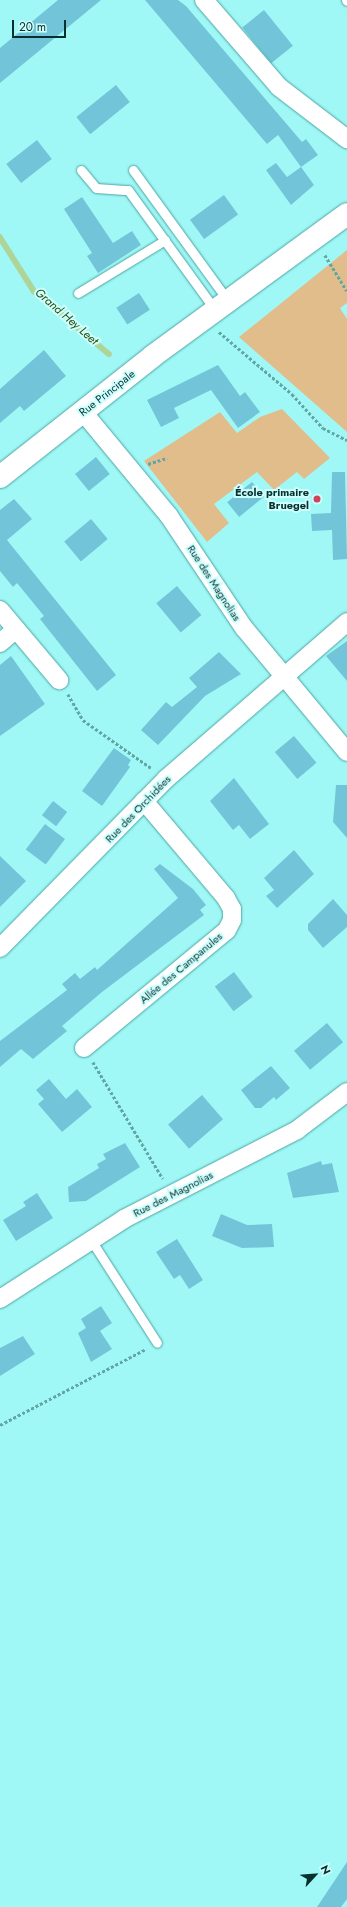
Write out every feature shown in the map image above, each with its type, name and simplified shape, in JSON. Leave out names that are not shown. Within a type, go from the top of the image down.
[{"type":"street","points":[[204,0],[278,87],[347,139]]},
{"type":"street","name":"Rue Principale","points":[[0,477],[83,412],[347,214]]},
{"type":"street","name":"Rue des Magnolias","points":[[83,412],[169,516],[236,617],[347,752]]},
{"type":"street","points":[[0,610],[59,680]]},
{"type":"street","name":"Rue des Orchidées","points":[[0,948],[166,779],[347,622]]},
{"type":"street","points":[[0,643],[16,629]]},
{"type":"street","name":"Allée des Campanules","points":[[84,1048],[227,930],[232,920],[232,909],[226,898],[144,801]]},
{"type":"street","name":"Rue des Magnolias","points":[[0,1299],[91,1240],[172,1194],[297,1130],[347,1092]]},
{"type":"lane","points":[[81,170],[96,188],[128,190],[218,312]]},
{"type":"lane","points":[[133,170],[218,312]]},
{"type":"lane","points":[[78,293],[165,240]]},
{"type":"lane","points":[[91,1240],[157,1343]]},
{"type":"path","points":[[315,239],[347,291]]},
{"type":"path","points":[[218,312],[324,428],[347,440]]},
{"type":"path","points":[[59,680],[83,720],[166,779]]},
{"type":"path","points":[[84,1048],[172,1194]]},
{"type":"path","points":[[0,1426],[157,1343]]},
{"type":"shaded area","points":[[347,250],[347,303],[340,308],[347,319],[347,432],[239,337]]},
{"type":"shaded area","points":[[282,409],[330,458],[304,479],[297,472],[274,490],[257,472],[214,504],[229,523],[207,542],[144,461],[220,412],[237,433],[260,417]]},
{"type":"building","points":[[58,0],[101,0],[0,83],[0,48]]},
{"type":"building","points":[[145,0],[178,0],[186,6],[302,142],[306,139],[318,155],[301,167],[278,135],[267,144]]},
{"type":"building","points":[[264,10],[293,46],[271,63],[242,28]]},
{"type":"building","points":[[116,85],[130,102],[90,134],[76,117]]},
{"type":"building","points":[[37,140],[52,159],[21,183],[6,164]]},
{"type":"building","points":[[276,163],[287,177],[301,167],[314,185],[291,205],[266,170]]},
{"type":"building","points":[[224,195],[238,214],[204,239],[190,220]]},
{"type":"building","points":[[82,197],[113,243],[132,231],[141,245],[98,273],[87,256],[92,253],[64,209]]},
{"type":"building","points":[[139,293],[150,310],[127,324],[116,308]]},
{"type":"building","points":[[44,350],[66,376],[24,411],[20,406],[0,423],[0,389]]},
{"type":"building","points":[[218,365],[240,396],[245,392],[260,412],[238,428],[211,390],[174,408],[179,418],[161,427],[147,400]]},
{"type":"building","points":[[96,457],[110,474],[89,491],[75,474]]},
{"type":"building","points":[[332,472],[345,472],[347,559],[333,560],[332,530],[312,531],[311,514],[331,513]]},
{"type":"building","points":[[252,482],[264,497],[239,517],[227,502]]},
{"type":"building","points":[[14,499],[32,519],[7,540],[116,675],[97,691],[40,619],[44,616],[17,583],[13,587],[0,571],[0,510]]},
{"type":"building","points":[[91,519],[108,539],[81,561],[64,541]]},
{"type":"building","points":[[177,586],[201,615],[181,632],[156,603]]},
{"type":"building","points":[[347,641],[347,681],[326,656]]},
{"type":"building","points":[[219,652],[241,674],[205,696],[158,745],[141,730],[166,702],[172,707],[197,687],[189,678]]},
{"type":"building","points":[[11,656],[45,704],[0,736],[0,665]]},
{"type":"building","points":[[294,736],[316,763],[297,779],[275,752]]},
{"type":"building","points":[[114,748],[131,760],[128,765],[130,767],[102,806],[82,791]]},
{"type":"building","points":[[234,778],[269,824],[250,839],[239,825],[233,830],[210,801]]},
{"type":"building","points":[[336,785],[347,785],[347,838],[333,822]]},
{"type":"building","points":[[53,801],[67,812],[56,826],[42,815]]},
{"type":"building","points":[[45,824],[65,839],[46,865],[26,850]]},
{"type":"building","points":[[294,850],[314,874],[277,908],[266,896],[274,890],[264,878]]},
{"type":"building","points":[[0,856],[26,881],[0,907]]},
{"type":"building","points":[[160,864],[193,889],[206,905],[200,910],[204,915],[102,992],[62,1026],[67,1031],[33,1059],[21,1049],[0,1067],[0,1041],[67,990],[62,984],[75,973],[80,979],[95,967],[97,970],[178,898],[154,869]]},
{"type":"building","points":[[333,899],[347,915],[347,927],[323,948],[308,930],[308,924]]},
{"type":"building","points":[[234,972],[253,997],[233,1011],[215,986]]},
{"type":"building","points":[[327,1023],[343,1042],[310,1070],[294,1051]]},
{"type":"building","points":[[271,1066],[290,1088],[276,1100],[274,1097],[261,1108],[255,1108],[241,1090]]},
{"type":"building","points":[[49,1079],[66,1099],[77,1089],[92,1107],[62,1132],[38,1104],[44,1099],[36,1090]]},
{"type":"building","points":[[202,1095],[223,1119],[189,1149],[168,1125]]},
{"type":"building","points":[[125,1143],[140,1167],[86,1201],[69,1202],[68,1187],[99,1168],[97,1164],[106,1159],[103,1154]]},
{"type":"building","points":[[321,1161],[322,1165],[332,1163],[339,1192],[293,1198],[287,1173]]},
{"type":"building","points":[[37,1193],[53,1218],[16,1241],[3,1220],[26,1206],[23,1202]]},
{"type":"building","points":[[221,1214],[247,1225],[272,1224],[274,1247],[242,1248],[212,1236]]},
{"type":"building","points":[[177,1239],[203,1280],[189,1289],[180,1275],[174,1279],[156,1252]]},
{"type":"building","points":[[101,1306],[112,1323],[100,1331],[112,1349],[91,1362],[78,1333],[86,1328],[81,1319]]},
{"type":"building","points":[[23,1336],[35,1354],[0,1376],[0,1348]]},
{"type":"building","points":[[347,1862],[347,1899],[341,1907],[317,1907]]},
{"type":"waterway","name":"Grand Hey Leet","points":[[0,237],[34,291],[109,354]]},
{"type":"place","name":"École primaire Bruegel","points":[[317,499]]}]
